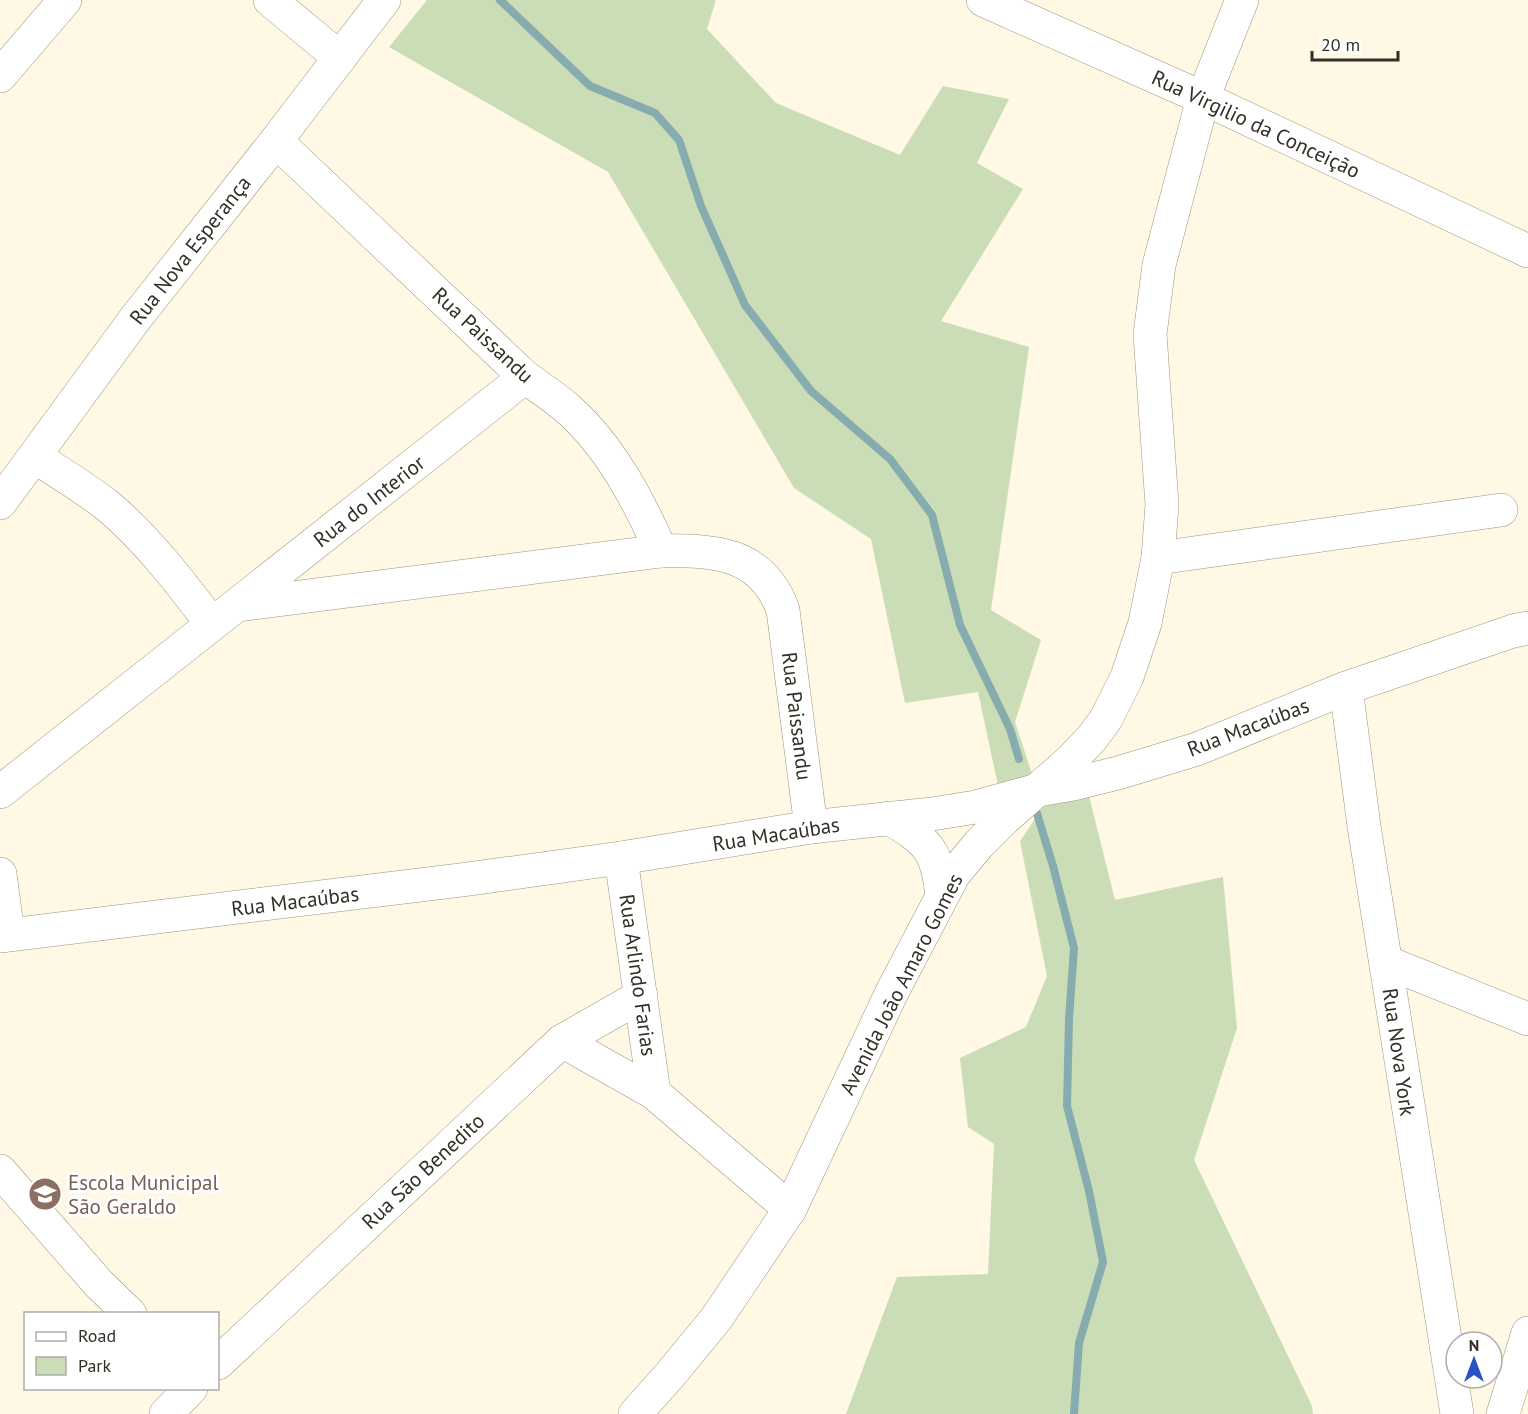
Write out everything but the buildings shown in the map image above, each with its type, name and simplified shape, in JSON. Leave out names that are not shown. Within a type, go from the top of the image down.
[{"type":"street","points":[[1,74],[65,0]]},
{"type":"street","points":[[270,0],[340,58]]},
{"type":"street","name":"Rua Nova Esperança","points":[[0,503],[135,319],[384,0]]},
{"type":"street","name":"Rua Virgilio da Conceição","points":[[982,0],[1203,98],[1528,250]]},
{"type":"street","name":"Avenida João Amaro Gomes","points":[[635,1414],[716,1318],[790,1209],[892,992],[954,874],[1003,820],[1070,761],[1092,738],[1106,719],[1127,677],[1145,623],[1158,558],[1162,505],[1150,334],[1153,298],[1159,265],[1203,98],[1242,0]]},
{"type":"street","name":"Rua Paissandu","points":[[276,141],[525,377],[566,407],[603,448],[644,512],[661,551]]},
{"type":"street","name":"Rua do Interior","points":[[0,792],[525,377]]},
{"type":"street","points":[[35,457],[92,494],[129,525],[212,624]]},
{"type":"street","points":[[1158,558],[1501,510]]},
{"type":"street","name":"Rua Paissandu","points":[[238,605],[661,551],[697,551],[723,554],[738,559],[770,584],[778,596],[785,623],[811,827]]},
{"type":"street","name":"Rua Macaúbas","points":[[4,935],[292,902],[621,858],[811,827],[976,807],[1038,790],[1118,773],[1197,749],[1347,688],[1513,631],[1528,628]]},
{"type":"street","name":"Rua Nova York","points":[[1347,688],[1364,826],[1457,1414]]},
{"type":"street","points":[[889,818],[915,833],[930,849],[939,868],[942,896]]},
{"type":"street","name":"Rua Arlindo Farias","points":[[621,858],[654,1093]]},
{"type":"street","points":[[0,874],[4,935]]},
{"type":"street","points":[[1386,962],[1528,1018]]},
{"type":"street","name":"Rua São Benedito","points":[[219,1362],[562,1041],[641,996]]},
{"type":"street","name":"Rua Arlindo Farias","points":[[562,1041],[654,1093],[790,1209]]},
{"type":"street","points":[[0,1171],[99,1284],[128,1312]]},
{"type":"street","points":[[1503,1414],[1528,1332]]},
{"type":"street","points":[[166,1414],[190,1390]]},
{"type":"green space","points":[[427,0],[716,0],[707,29],[776,103],[900,155],[943,86],[1009,99],[977,163],[1023,189],[941,321],[1029,347],[991,610],[1041,640],[1015,722],[1033,777],[998,785],[978,692],[905,703],[871,539],[794,488],[608,172],[389,47]]},
{"type":"green space","points":[[1088,792],[1115,900],[1223,877],[1237,1028],[1194,1160],[1312,1406],[1313,1414],[846,1414],[897,1277],[988,1274],[994,1144],[968,1127],[960,1058],[1026,1027],[1047,976],[1020,841],[1043,807]]},
{"type":"waterway","points":[[500,0],[590,86],[655,113],[679,140],[701,206],[745,305],[811,391],[890,459],[932,515],[960,625],[1010,729],[1019,759]]},
{"type":"waterway","points":[[1035,807],[1074,948],[1069,1019],[1067,1106],[1089,1191],[1103,1262],[1079,1343],[1074,1414]]},
{"type":"place","name":"Escola Municipal São Geraldo","points":[[45,1194]]}]
